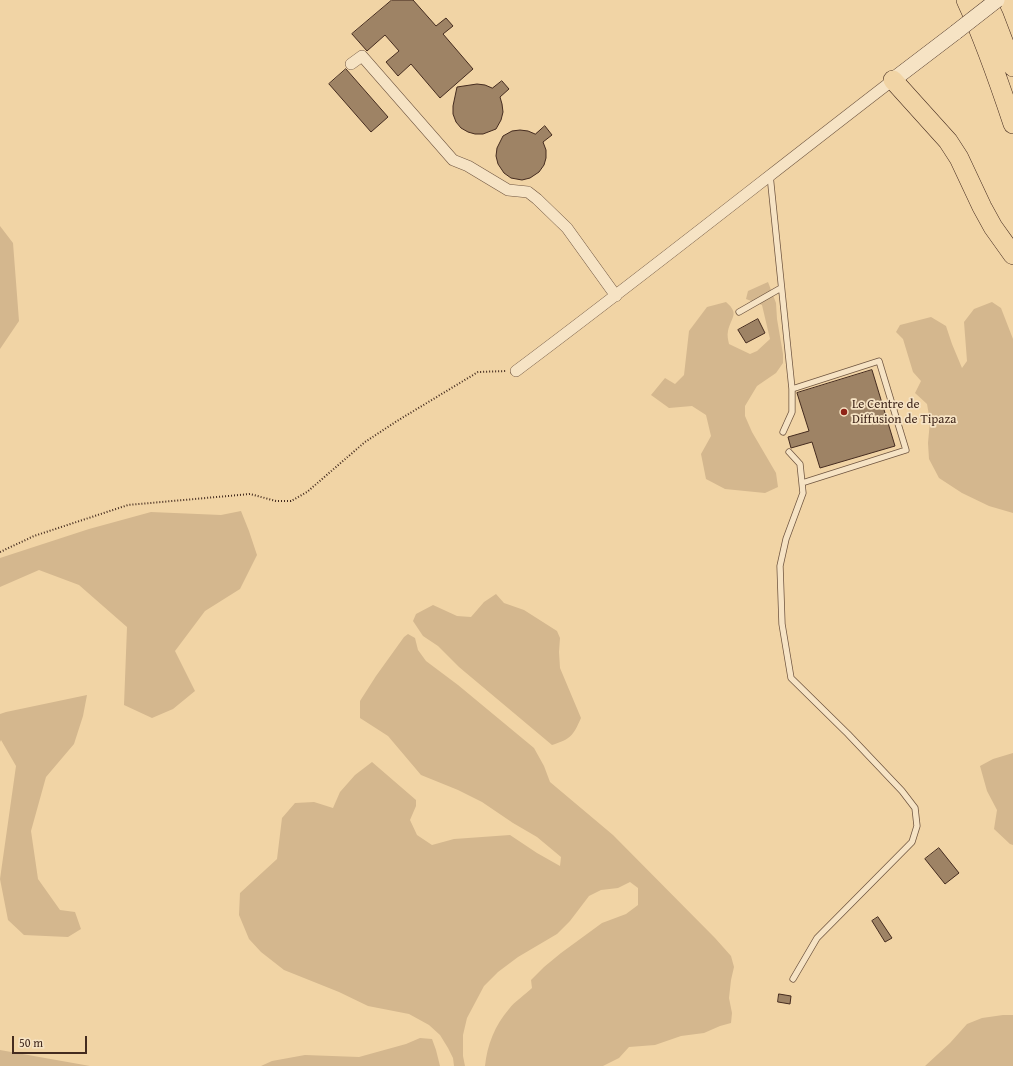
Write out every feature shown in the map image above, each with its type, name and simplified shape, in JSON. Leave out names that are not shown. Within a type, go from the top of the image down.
[{"type":"highway","points":[[966,0],[981,32],[996,71],[1013,124]]},
{"type":"highway","points":[[986,0],[995,9],[1013,67]]},
{"type":"highway","points":[[995,9],[1006,47],[1013,56]]},
{"type":"highway","points":[[893,80],[948,141],[959,158],[992,227],[1013,255]]},
{"type":"street","points":[[516,371],[616,296],[956,32],[995,9]]},
{"type":"street","points":[[351,64],[362,56],[453,160],[468,166],[508,190],[528,192],[537,198],[567,228],[616,296]]},
{"type":"lane","points":[[770,175],[792,389],[792,412],[783,432]]},
{"type":"lane","points":[[740,312],[781,288]]},
{"type":"lane","points":[[792,389],[879,362],[906,450],[802,483]]},
{"type":"lane","points":[[789,452],[800,464],[803,493],[786,539],[780,566],[782,624],[791,678],[848,734],[902,791],[915,808],[917,826],[912,842],[817,938],[793,980]]},
{"type":"path","points":[[0,552],[34,536],[128,505],[250,494],[276,501],[292,501],[307,492],[365,442],[478,372],[516,371]]},
{"type":"shaded area","points":[[0,226],[13,243],[19,321],[0,349]]},
{"type":"shaded area","points":[[768,282],[776,303],[783,363],[776,373],[757,386],[745,406],[745,416],[752,432],[776,473],[778,487],[765,493],[725,489],[706,479],[701,454],[711,436],[706,415],[692,406],[669,408],[651,395],[665,378],[675,384],[684,375],[689,331],[707,307],[726,302],[733,310],[734,313],[728,333],[729,344],[750,354],[757,351],[770,339],[762,305],[746,299],[748,291]]},
{"type":"shaded area","points":[[992,302],[1001,308],[1013,339],[1013,513],[989,506],[962,493],[939,478],[929,459],[928,443],[930,421],[927,404],[915,393],[921,381],[913,372],[903,339],[896,332],[900,325],[931,317],[946,326],[962,368],[967,361],[964,322],[974,309]]},
{"type":"shaded area","points":[[241,511],[257,555],[240,589],[205,611],[175,651],[195,691],[173,709],[152,718],[124,705],[127,627],[79,585],[39,570],[0,587],[0,558],[89,529],[151,512],[221,515]]},
{"type":"shaded area","points":[[496,594],[504,603],[524,610],[557,631],[560,638],[560,668],[581,718],[571,736],[563,741],[552,745],[459,667],[438,646],[423,636],[413,621],[416,614],[433,605],[457,616],[471,617],[484,602]]},
{"type":"shaded area","points":[[408,634],[415,638],[418,650],[426,661],[458,685],[534,748],[544,766],[550,782],[613,835],[731,956],[734,967],[729,998],[732,1013],[731,1023],[704,1033],[681,1036],[655,1045],[629,1047],[619,1058],[603,1066],[485,1066],[492,1036],[511,1006],[532,988],[531,980],[561,953],[602,923],[626,914],[638,905],[638,888],[630,882],[618,888],[601,890],[589,896],[570,921],[557,934],[518,957],[498,972],[484,986],[467,1018],[463,1035],[463,1056],[465,1066],[454,1066],[453,1058],[448,1048],[440,1035],[429,1025],[409,1014],[368,1006],[339,992],[284,970],[261,952],[249,939],[239,915],[240,893],[277,859],[282,818],[295,803],[314,802],[333,808],[340,792],[355,775],[372,762],[416,800],[416,806],[410,820],[417,835],[432,845],[454,839],[510,835],[560,866],[561,857],[537,837],[482,802],[458,790],[421,775],[388,736],[360,718],[360,701],[376,676],[404,637]]},
{"type":"shaded area","points":[[87,695],[83,716],[74,744],[46,777],[31,831],[38,879],[60,910],[75,912],[81,929],[68,937],[24,935],[8,920],[0,879],[16,766],[1,740],[0,742],[0,714]]},
{"type":"shaded area","points":[[1013,753],[1013,845],[994,829],[997,810],[987,791],[980,766],[993,759]]},
{"type":"shaded area","points":[[1013,1015],[1013,1066],[925,1066],[950,1043],[967,1024],[982,1018]]},
{"type":"shaded area","points":[[420,1038],[432,1039],[440,1066],[261,1066],[272,1061],[305,1055],[359,1057],[406,1044]]},
{"type":"shaded area","points":[[0,1050],[90,1066],[0,1066]]},
{"type":"building","points":[[392,0],[413,0],[436,26],[446,18],[453,26],[443,34],[473,69],[440,98],[411,64],[398,76],[386,62],[399,51],[385,35],[367,51],[352,34]]},
{"type":"building","points":[[346,69],[388,117],[371,132],[329,84]]},
{"type":"building","points":[[502,81],[509,89],[500,97],[503,112],[496,129],[483,134],[475,134],[461,128],[456,122],[453,114],[457,87],[477,84],[492,88]]},
{"type":"building","points":[[545,126],[552,135],[543,142],[546,150],[546,158],[544,165],[539,172],[530,178],[522,180],[511,178],[504,173],[498,164],[496,156],[497,148],[503,136],[512,131],[520,130],[535,134]]},
{"type":"building","points":[[758,319],[765,333],[746,343],[738,330]]},
{"type":"building","name":"Le Centre de Diffusion de Tipaza","points":[[872,370],[895,446],[820,468],[812,442],[791,448],[788,437],[809,431],[797,393]]},
{"type":"building","points":[[939,848],[959,873],[945,884],[925,859]]},
{"type":"building","points":[[878,917],[892,938],[885,942],[872,921]]},
{"type":"building","points":[[779,994],[791,996],[790,1004],[778,1002]]},
{"type":"place","name":"Le Centre de Diffusion de Tipaza","points":[[844,412]]}]
